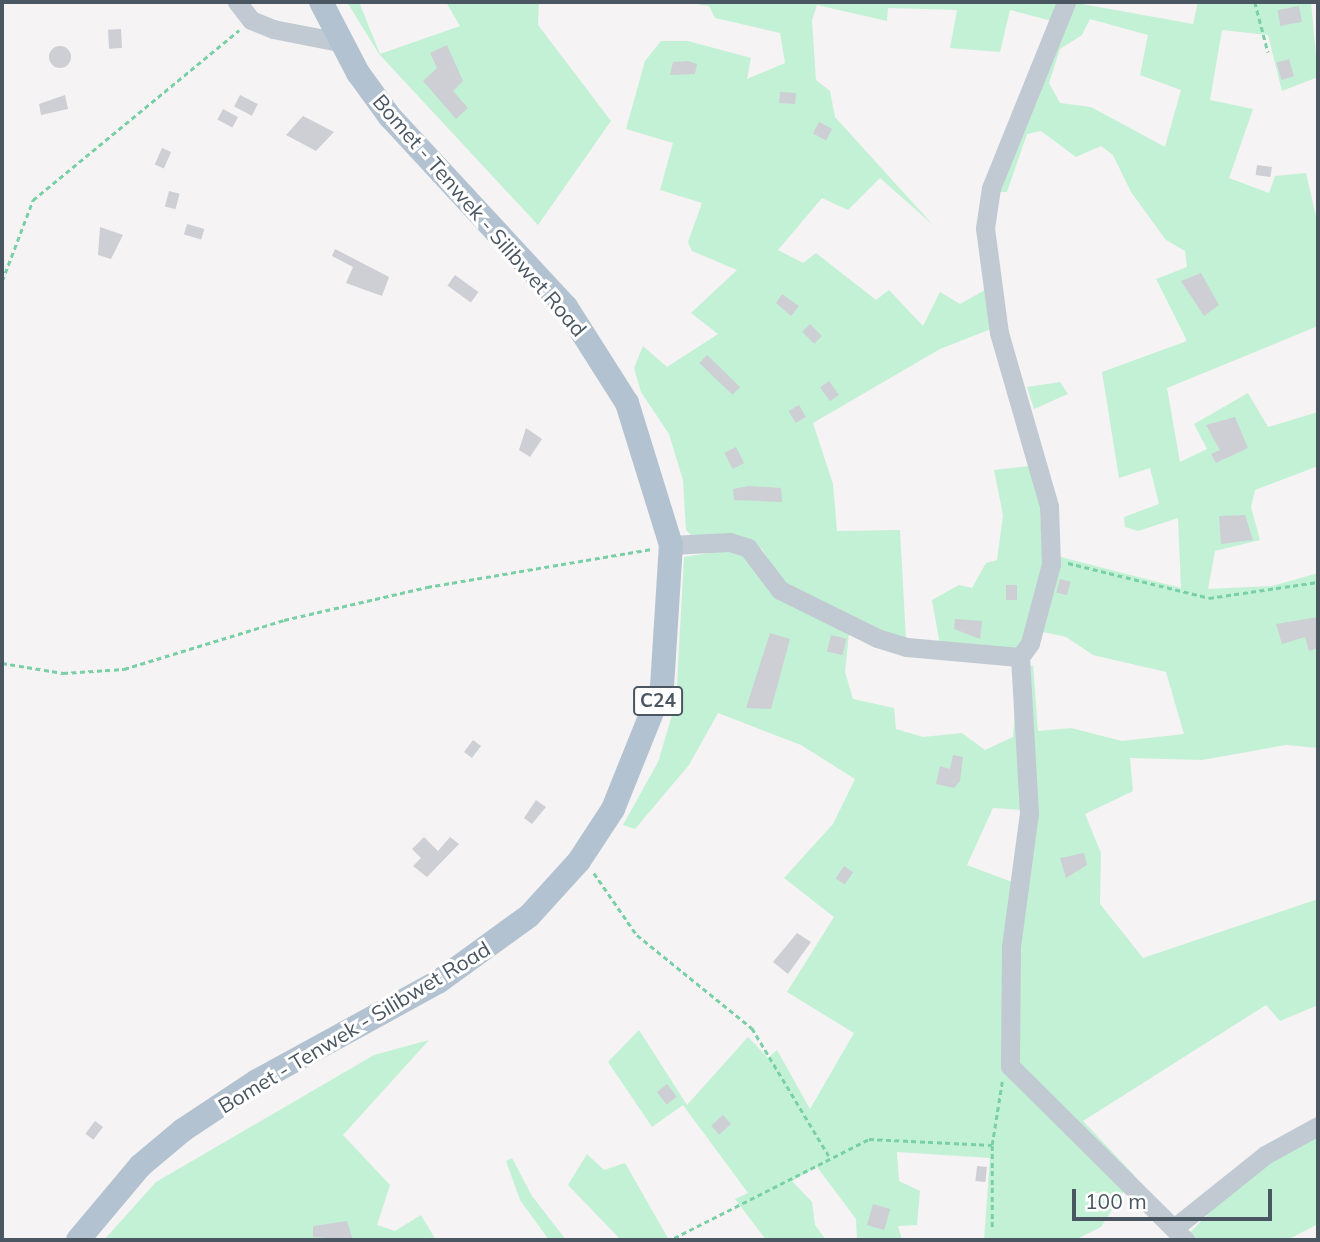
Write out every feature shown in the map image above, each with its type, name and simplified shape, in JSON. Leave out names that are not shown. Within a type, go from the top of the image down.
[{"type":"main road","name":"Bomet - Tenwek - Silibwet Road","points":[[78,1240],[133,1173],[183,1130],[257,1081],[473,961],[529,916],[579,861],[632,773],[659,698],[673,593],[671,545],[646,452],[599,352],[544,282],[390,117],[339,42],[321,2]]},
{"type":"street","points":[[237,2],[251,20],[310,41],[339,42]]},
{"type":"street","points":[[1066,2],[991,188],[985,228],[999,333],[1048,497],[1048,557],[1030,643],[1020,657],[1029,813],[1011,947],[1010,1066],[1180,1234],[1265,1155],[1318,1126]]},
{"type":"street","points":[[671,545],[730,542],[748,548],[780,590],[877,638],[917,648],[1020,657]]},
{"type":"path","points":[[1255,2],[1268,52]]},
{"type":"path","points":[[2,281],[33,200],[251,20]]},
{"type":"path","points":[[2,663],[63,673],[124,669],[284,620],[427,587],[671,545]]},
{"type":"path","points":[[1048,557],[1209,598],[1318,582]]},
{"type":"path","points":[[579,861],[604,881],[638,935],[752,1028],[829,1156]]},
{"type":"path","points":[[992,1227],[992,1145],[1010,1066]]},
{"type":"path","points":[[674,1238],[829,1156],[869,1139],[992,1145]]},
{"type":"green space","points":[[347,2],[359,2],[380,54],[460,26],[446,2],[539,2],[538,25],[611,121],[538,225],[379,54]]},
{"type":"green space","points":[[685,2],[1059,2],[1052,21],[1010,10],[1000,52],[950,48],[957,10],[888,8],[887,21],[817,5],[812,20],[816,80],[830,91],[835,117],[933,225],[880,178],[848,210],[822,198],[778,250],[803,263],[816,253],[876,300],[889,290],[923,326],[940,292],[960,304],[985,290],[991,329],[940,349],[813,423],[833,484],[837,531],[900,530],[906,640],[833,614],[786,587],[762,549],[744,539],[693,537],[686,530],[683,480],[669,434],[641,392],[634,368],[643,346],[667,367],[718,334],[691,313],[737,270],[692,251],[688,242],[702,203],[660,190],[673,143],[626,129],[645,61],[661,41],[688,41],[751,58],[747,79],[785,63],[780,33],[715,18],[709,6]]},
{"type":"green space","points":[[1071,2],[1193,24],[1198,2],[1311,2],[1318,77],[1282,91],[1268,35],[1222,30],[1210,100],[1253,109],[1229,178],[1269,193],[1275,176],[1306,173],[1318,225],[1318,326],[1167,388],[1180,462],[1207,449],[1194,424],[1248,393],[1268,427],[1318,412],[1318,466],[1255,490],[1251,507],[1260,540],[1215,551],[1208,589],[1272,586],[1318,573],[1318,748],[1286,745],[1202,760],[1130,758],[1133,791],[1085,814],[1101,853],[1100,904],[1143,958],[1318,899],[1318,1005],[1280,1021],[1266,1005],[1083,1121],[1134,1175],[1101,1227],[1075,1240],[984,1240],[990,1158],[897,1152],[899,1181],[920,1191],[917,1225],[898,1226],[902,1240],[857,1240],[856,1219],[817,1167],[792,1181],[812,1202],[815,1225],[826,1240],[766,1240],[735,1199],[748,1193],[683,1105],[652,1127],[608,1062],[639,1030],[687,1105],[748,1037],[768,1058],[777,1050],[810,1109],[854,1033],[787,992],[834,917],[784,878],[833,824],[855,779],[801,745],[718,713],[689,765],[635,829],[623,825],[658,762],[676,702],[684,557],[728,550],[752,560],[775,591],[849,633],[845,672],[853,699],[894,708],[896,729],[923,737],[962,733],[985,750],[1013,737],[1017,675],[1033,665],[1038,731],[1071,728],[1122,741],[1184,734],[1166,672],[1093,655],[1066,637],[1039,631],[1057,556],[1181,588],[1178,518],[1138,531],[1125,527],[1124,517],[1159,504],[1150,468],[1119,478],[1102,372],[1187,341],[1156,279],[1187,267],[1185,251],[1166,240],[1131,192],[1113,155],[1101,146],[1076,157],[1041,131],[1027,134],[1007,192],[997,192]],"holes":[[[1090,19],[1148,35],[1140,75],[1181,90],[1165,147],[1091,107],[1060,103],[1049,83],[1060,49],[1082,35]],[[993,808],[1020,810],[1028,888],[967,865]]]},
{"type":"green space","points":[[1060,382],[1068,394],[1034,409],[1027,387]]},
{"type":"green space","points":[[1037,465],[1044,568],[1023,646],[1015,651],[940,645],[932,600],[959,585],[972,588],[986,563],[997,560],[1003,515],[994,470]]},
{"type":"green space","points":[[429,1040],[343,1135],[390,1185],[377,1225],[395,1231],[421,1215],[436,1240],[104,1240],[156,1182],[374,1055]]},
{"type":"green space","points":[[1318,1129],[1318,1224],[1287,1240],[1183,1240],[1231,1190]]},
{"type":"green space","points":[[587,1154],[604,1170],[625,1163],[669,1240],[621,1240],[568,1185]]},
{"type":"green space","points":[[512,1158],[532,1196],[566,1240],[549,1240],[520,1200],[506,1161]]},
{"type":"building","points":[[1299,6],[1302,22],[1280,26],[1277,10]]},
{"type":"building","points":[[121,29],[122,48],[109,49],[108,30]]},
{"type":"building","points":[[447,45],[463,81],[453,91],[468,108],[456,119],[423,81],[437,68],[430,53]]},
{"type":"building","points":[[60,46],[68,49],[71,57],[68,65],[60,68],[52,65],[49,57],[52,49]]},
{"type":"building","points":[[1289,59],[1294,76],[1281,80],[1277,63]]},
{"type":"building","points":[[688,61],[697,64],[695,74],[670,75],[673,62]]},
{"type":"building","points":[[780,92],[796,93],[795,104],[779,103]]},
{"type":"building","points":[[65,95],[68,109],[41,115],[39,104]]},
{"type":"building","points":[[240,95],[258,104],[252,116],[234,107]]},
{"type":"building","points":[[223,109],[238,117],[232,128],[217,120]]},
{"type":"building","points":[[303,116],[334,132],[316,151],[286,135]]},
{"type":"building","points":[[819,122],[832,129],[826,141],[813,133]]},
{"type":"building","points":[[162,148],[171,152],[164,169],[155,164]]},
{"type":"building","points":[[1257,165],[1272,167],[1270,177],[1256,175]]},
{"type":"building","points":[[169,191],[180,194],[175,209],[165,206]]},
{"type":"building","points":[[187,224],[204,229],[201,240],[184,235]]},
{"type":"building","points":[[100,227],[123,235],[111,259],[98,255]]},
{"type":"building","points":[[335,249],[389,277],[382,296],[346,283],[353,267],[332,256]]},
{"type":"building","points":[[1201,273],[1219,305],[1204,316],[1181,281]]},
{"type":"building","points":[[455,275],[478,292],[471,303],[447,286]]},
{"type":"building","points":[[782,294],[799,306],[791,316],[776,303]]},
{"type":"building","points":[[810,324],[822,336],[814,344],[802,332]]},
{"type":"building","points":[[707,355],[740,387],[732,395],[699,363]]},
{"type":"building","points":[[829,381],[839,395],[830,401],[820,387]]},
{"type":"building","points":[[799,405],[806,417],[796,423],[789,411]]},
{"type":"building","points":[[1235,417],[1248,448],[1216,463],[1211,454],[1220,450],[1206,425]]},
{"type":"building","points":[[526,428],[542,439],[530,457],[519,450]]},
{"type":"building","points":[[736,447],[744,463],[733,469],[724,453]]},
{"type":"building","points":[[749,486],[781,488],[782,502],[734,500],[733,489]]},
{"type":"building","points":[[1245,515],[1253,540],[1221,544],[1219,516]]},
{"type":"building","points":[[1060,579],[1071,582],[1067,595],[1056,593]]},
{"type":"building","points":[[1006,585],[1017,585],[1017,600],[1006,600]]},
{"type":"building","points":[[1318,617],[1318,648],[1309,651],[1305,637],[1282,644],[1276,624]]},
{"type":"building","points":[[955,619],[982,621],[980,639],[954,629]]},
{"type":"building","points":[[770,633],[790,639],[771,709],[746,708]]},
{"type":"building","points":[[831,635],[847,639],[842,655],[827,651]]},
{"type":"building","points":[[473,740],[481,746],[472,758],[464,752]]},
{"type":"building","points":[[953,755],[963,757],[960,781],[954,788],[936,784],[940,766],[950,769]]},
{"type":"building","points":[[536,800],[546,807],[532,824],[524,818]]},
{"type":"building","points":[[424,837],[438,851],[450,837],[459,844],[427,877],[413,866],[421,858],[412,849]]},
{"type":"building","points":[[1084,853],[1087,865],[1066,878],[1060,858]]},
{"type":"building","points":[[844,866],[853,872],[845,885],[836,878]]},
{"type":"building","points":[[797,933],[811,942],[788,974],[773,962]]},
{"type":"building","points":[[667,1084],[677,1097],[667,1105],[657,1092]]},
{"type":"building","points":[[723,1115],[731,1124],[719,1135],[711,1126]]},
{"type":"building","points":[[95,1121],[103,1127],[93,1140],[85,1134]]},
{"type":"building","points":[[977,1166],[987,1167],[985,1182],[975,1181]]},
{"type":"building","points":[[873,1204],[890,1209],[884,1230],[867,1225]]},
{"type":"building","points":[[347,1221],[353,1240],[313,1237],[313,1226]]}]
